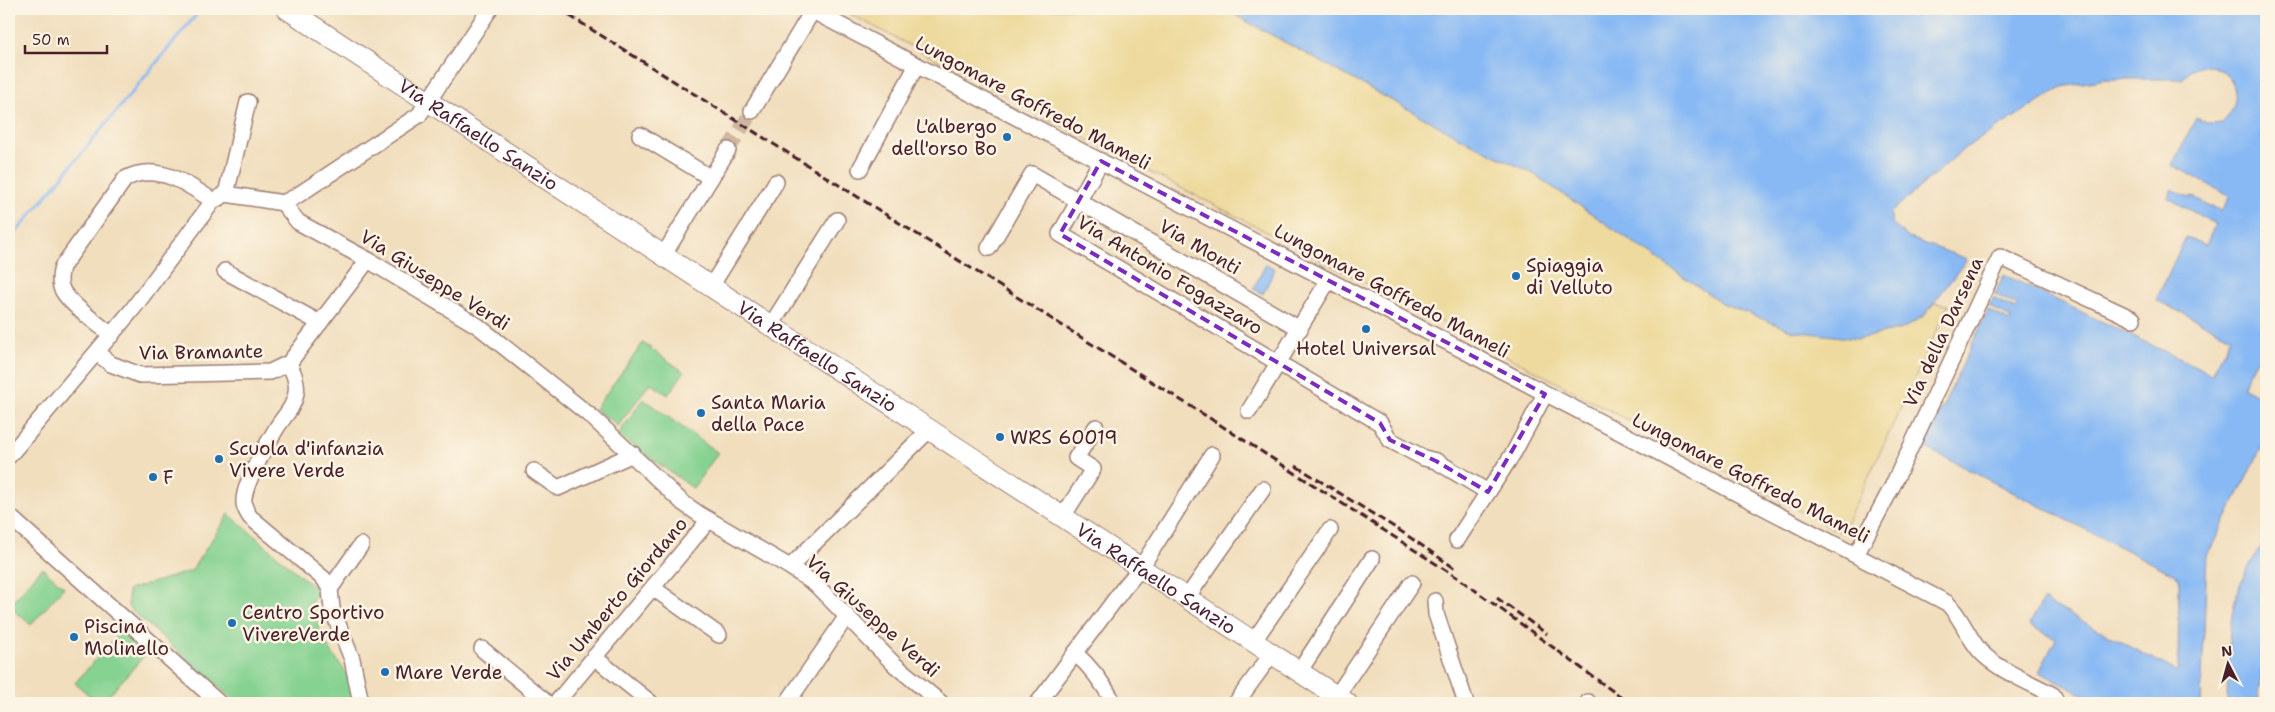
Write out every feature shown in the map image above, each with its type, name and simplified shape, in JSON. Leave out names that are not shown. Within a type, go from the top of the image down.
[{"type":"main road","name":"Via Raffaello Sanzio","points":[[287,9],[1341,700]]},
{"type":"street","points":[[112,335],[68,297],[61,288],[60,277],[62,267],[126,179],[138,172],[155,171],[219,197],[283,203],[419,115],[490,9]]},
{"type":"street","points":[[752,111],[811,9]]},
{"type":"street","name":"Lungomare Goffredo Mameli","points":[[811,9],[1947,603],[1955,611],[1968,636],[1982,653],[2004,669],[2053,695],[2057,703]]},
{"type":"street","points":[[860,169],[916,65]]},
{"type":"street","points":[[9,456],[112,335],[219,197],[248,102]]},
{"type":"street","points":[[640,135],[711,178]]},
{"type":"street","points":[[663,256],[728,150]]},
{"type":"street","name":"Via Antonio Fogazzaro","points":[[1101,161],[1060,234],[1279,363]]},
{"type":"street","name":"Via Monti","points":[[989,248],[1032,174],[1080,200],[1300,329]]},
{"type":"street","points":[[710,288],[776,182]]},
{"type":"street","name":"Via Giuseppe Verdi","points":[[283,203],[298,222],[368,260],[478,326],[565,393],[683,503],[815,584],[895,665],[938,702]]},
{"type":"street","points":[[770,327],[837,220]]},
{"type":"street","name":"Via della Darsena","points":[[1856,555],[1892,487],[2000,257],[2133,319]]},
{"type":"street","name":"Via Bramante","points":[[97,353],[111,364],[127,372],[153,376],[270,372],[289,363],[368,260]]},
{"type":"street","points":[[225,271],[320,323]]},
{"type":"street","points":[[1249,411],[1328,281]]},
{"type":"street","points":[[289,363],[294,376],[296,391],[293,406],[276,429],[246,490],[243,502],[250,517],[318,572],[330,589],[332,609],[352,659],[361,703]]},
{"type":"street","points":[[1279,363],[1380,423],[1390,440],[1424,458],[1436,461],[1488,492]]},
{"type":"street","points":[[1457,540],[1525,433],[1545,394]]},
{"type":"street","points":[[1062,518],[1093,469],[1076,458],[1096,427]]},
{"type":"street","points":[[790,567],[929,430]]},
{"type":"street","points":[[534,471],[558,488],[632,454]]},
{"type":"street","points":[[1038,703],[1140,569],[1212,455]]},
{"type":"street","points":[[1186,599],[1263,489]]},
{"type":"street","points":[[9,516],[219,703]]},
{"type":"street","name":"Via Umberto Giordano","points":[[556,703],[709,520]]},
{"type":"street","points":[[1253,642],[1330,530]]},
{"type":"street","points":[[330,589],[361,545]]},
{"type":"street","points":[[1299,672],[1372,559]]},
{"type":"street","points":[[1341,700],[1412,583]]},
{"type":"street","points":[[653,588],[719,635]]},
{"type":"street","points":[[1436,600],[1436,614],[1466,703]]},
{"type":"street","points":[[787,703],[847,616]]},
{"type":"street","points":[[482,649],[546,703]]},
{"type":"street","points":[[1075,653],[1094,672],[1114,703]]},
{"type":"street","points":[[1236,703],[1271,655]]},
{"type":"street","points":[[594,657],[651,703]]},
{"type":"highlighted area","points":[[1101,161],[1545,394],[1488,492],[1436,461],[1390,440],[1380,423],[1060,234]]},
{"type":"green space","points":[[643,343],[684,372],[668,395],[650,383],[618,426],[595,409]]},
{"type":"green space","points":[[643,399],[718,453],[693,488],[618,435]]},
{"type":"green space","name":"Centro Sportivo VivereVerde","points":[[229,514],[319,592],[312,601],[322,639],[348,675],[354,703],[237,703],[128,607],[128,590],[191,571]]},
{"type":"green space","points":[[42,568],[64,587],[31,625],[9,606]]},
{"type":"green space","points":[[121,631],[146,654],[102,703],[98,703],[75,683]]},
{"type":"sand","name":"Spiaggia di Velluto","points":[[841,9],[1224,9],[1470,143],[1532,173],[1723,303],[1924,316],[1934,303],[1949,305],[1842,533]]},
{"type":"water","points":[[1224,9],[2266,9],[2266,354],[2261,352],[2242,387],[2266,400],[2266,439],[2207,556],[2201,703],[2099,703],[2039,672],[2056,639],[2029,625],[2043,600],[2176,671],[2178,670],[2179,577],[1924,447],[1988,310],[2010,321],[2011,318],[1989,306],[1993,298],[2015,309],[2018,306],[1995,294],[2004,275],[2212,374],[2231,337],[2156,300],[2186,237],[2206,245],[2215,224],[2168,198],[2172,189],[2191,198],[2192,196],[2221,212],[2230,196],[2172,165],[2196,118],[2209,124],[2222,123],[2231,111],[2235,100],[2234,89],[2230,79],[2223,72],[2214,67],[2204,65],[2194,68],[2182,79],[2104,79],[2062,87],[1965,148],[1890,213],[1893,225],[1909,238],[1967,259],[1924,316],[1902,329],[1858,339],[1793,331],[1722,303],[1532,173],[1470,143]]},
{"type":"water","points":[[1266,264],[1275,269],[1263,294],[1253,289]]},
{"type":"water","points":[[2266,539],[2266,638],[2258,703],[2227,703],[2229,638],[2235,600],[2244,576]]},
{"type":"waterway","points":[[9,241],[201,9]]},
{"type":"tunnel","points":[[728,150],[752,111]]},
{"type":"railway","points":[[559,9],[1211,419],[1461,580],[1629,703]]},
{"type":"railway","points":[[1296,466],[1402,532],[1456,569]]},
{"type":"railway","points":[[1497,598],[1547,634]]},
{"type":"place","name":"L'albergo dell'orso Bo","points":[[1007,137]]},
{"type":"place","name":"Spiaggia di Velluto","points":[[1516,276]]},
{"type":"place","name":"Hotel Universal","points":[[1366,329]]},
{"type":"place","name":"Santa Maria della Pace","points":[[701,413]]},
{"type":"place","name":"WRS 60019","points":[[1000,437]]},
{"type":"place","name":"Scuola d'infanzia Vivere Verde","points":[[219,459]]},
{"type":"place","name":"F","points":[[153,477]]},
{"type":"place","name":"Centro Sportivo VivereVerde","points":[[232,623]]},
{"type":"place","name":"Piscina Molinello","points":[[74,637]]},
{"type":"place","name":"Mare Verde","points":[[385,672]]}]
